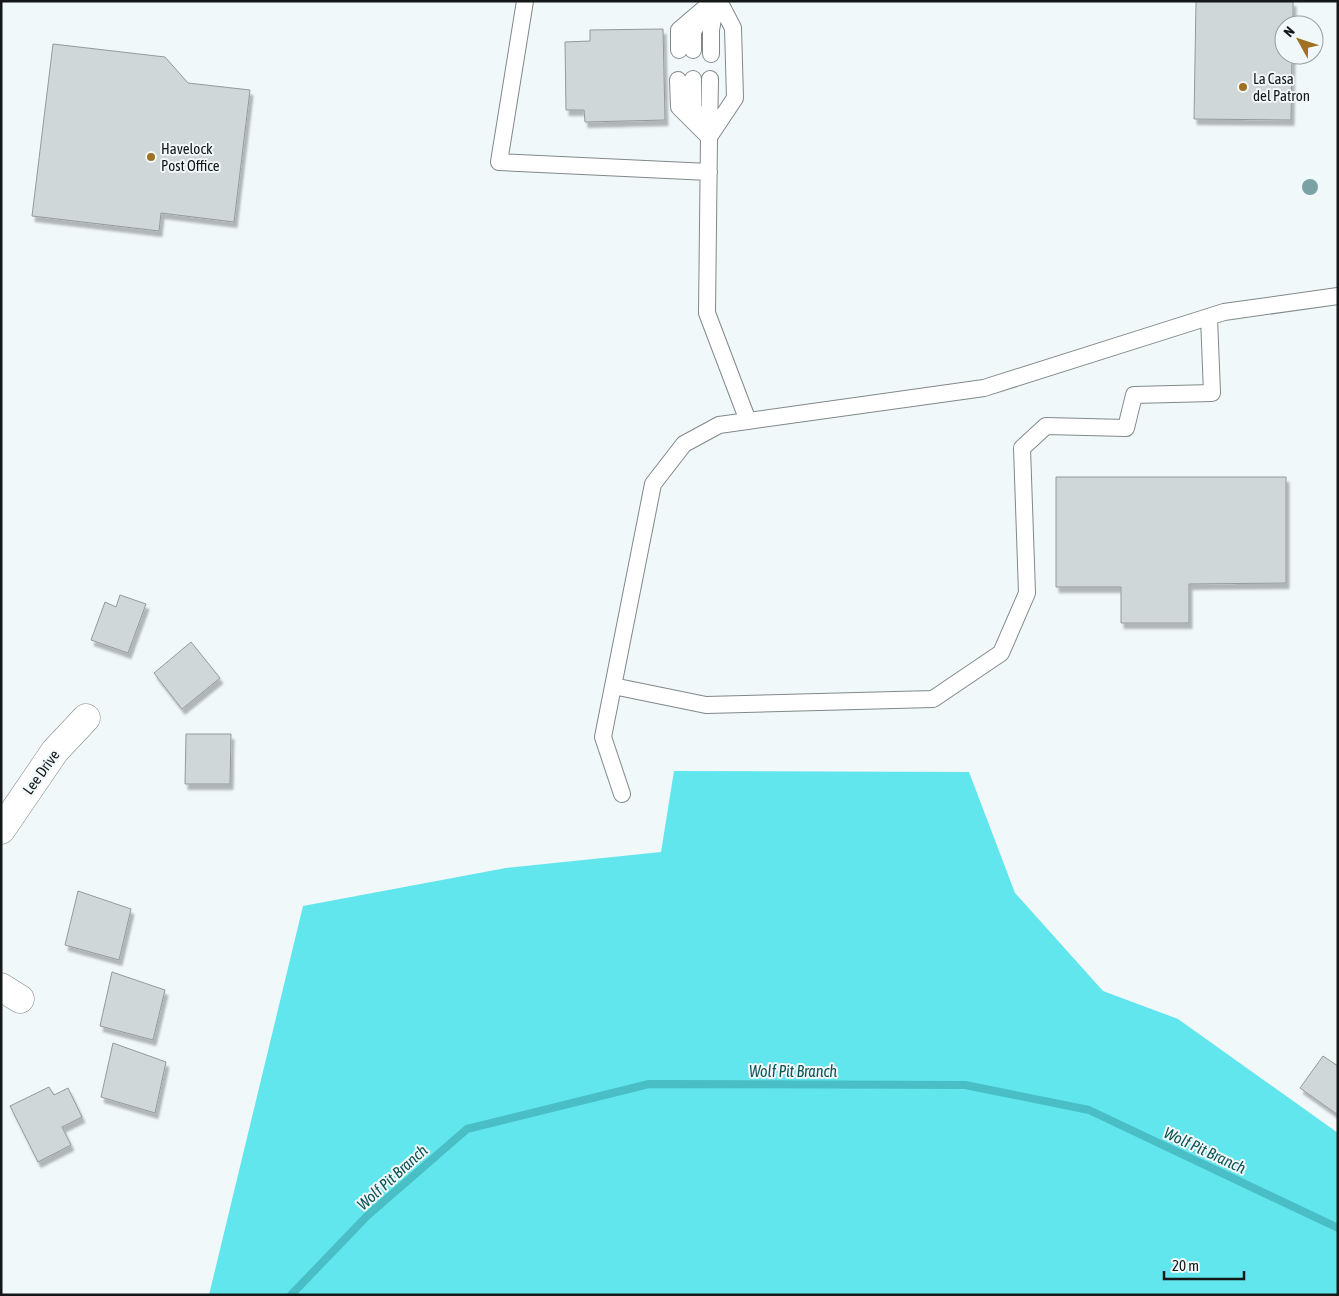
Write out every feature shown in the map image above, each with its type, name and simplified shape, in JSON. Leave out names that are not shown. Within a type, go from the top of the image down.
[{"type":"street","name":"Lee Drive","points":[[1,830],[55,751],[86,718]]},
{"type":"lane","points":[[524,1],[499,162],[708,172]]},
{"type":"lane","points":[[709,137],[735,98],[733,28],[715,1]]},
{"type":"lane","points":[[686,50],[692,31],[715,1]]},
{"type":"lane","points":[[711,54],[711,30],[715,1]]},
{"type":"lane","points":[[710,79],[707,313],[748,421]]},
{"type":"lane","points":[[686,80],[692,108],[709,137]]},
{"type":"lane","points":[[622,794],[603,737],[653,484],[684,444],[719,425],[984,388],[1224,312],[1338,296]]},
{"type":"lane","points":[[613,686],[706,705],[933,699],[1001,653],[1027,594],[1022,448],[1046,426],[1126,428],[1134,395],[1212,393],[1209,317]]},
{"type":"shaded area","points":[[674,771],[969,772],[1015,893],[1103,991],[1178,1019],[1338,1133],[1338,1295],[209,1295],[303,906],[506,868],[661,852]]},
{"type":"building","name":"La Casa del Patron","points":[[1196,1],[1293,1],[1293,15],[1274,15],[1274,65],[1292,65],[1291,120],[1194,119]]},
{"type":"building","points":[[663,29],[665,120],[585,122],[584,110],[566,110],[565,42],[590,41],[590,30]]},
{"type":"building","points":[[53,44],[165,57],[188,83],[250,90],[234,222],[161,213],[159,231],[32,216]]},
{"type":"building","points":[[1056,477],[1286,477],[1286,583],[1189,584],[1189,623],[1121,623],[1121,587],[1056,587]]},
{"type":"building","points":[[120,595],[146,604],[128,653],[91,640],[105,602],[116,607]]},
{"type":"building","points":[[191,642],[220,678],[182,709],[154,673]]},
{"type":"building","points":[[186,734],[231,734],[230,784],[185,784]]},
{"type":"building","points":[[78,891],[131,909],[119,960],[65,945]]},
{"type":"building","points":[[112,972],[165,990],[153,1040],[100,1026]]},
{"type":"building","points":[[113,1043],[166,1062],[155,1113],[101,1097]]},
{"type":"building","points":[[1323,1056],[1338,1066],[1338,1115],[1300,1088]]},
{"type":"building","points":[[49,1087],[54,1095],[68,1088],[82,1117],[62,1127],[71,1145],[38,1162],[10,1106]]},
{"type":"waterway","name":"Wolf Pit Branch","points":[[291,1295],[367,1216],[467,1129],[649,1084],[965,1085],[1089,1110],[1338,1228]]},
{"type":"place","name":"La Casa del Patron","points":[[1243,87]]},
{"type":"place","name":"Havelock Post Office","points":[[151,157]]}]
